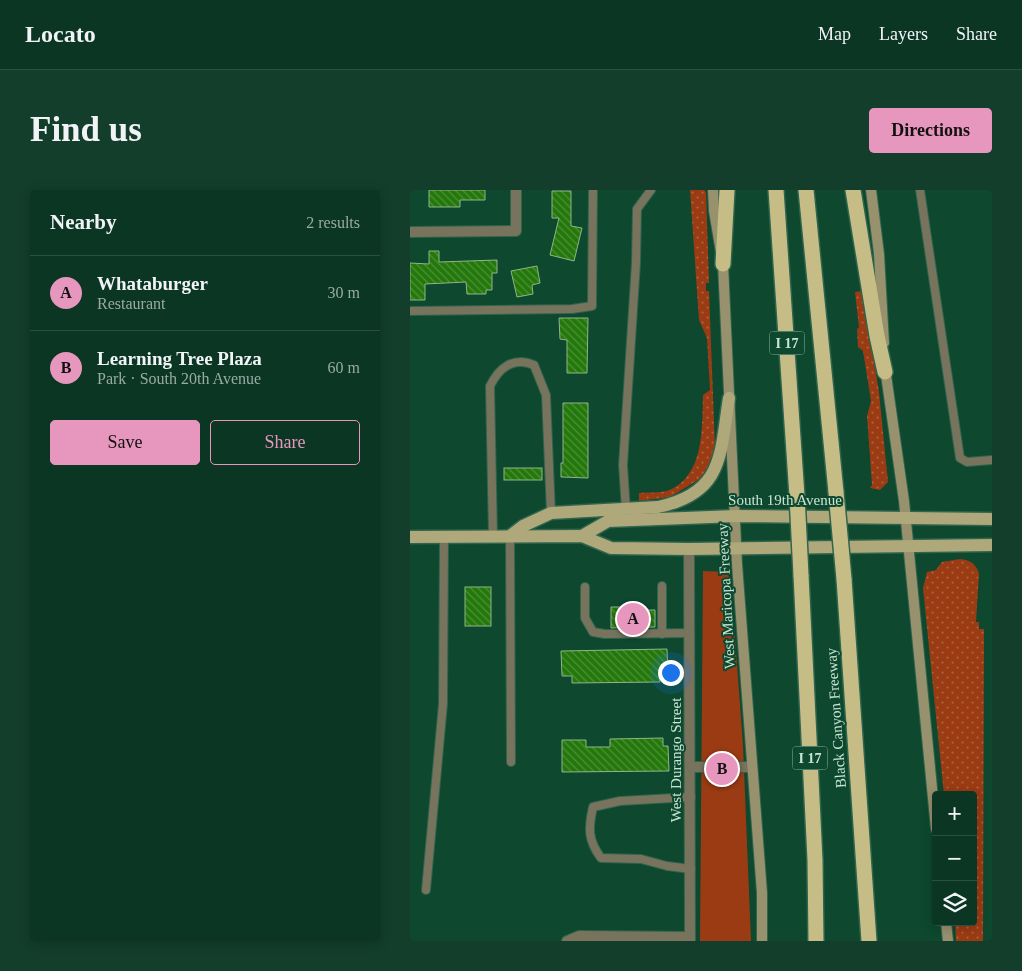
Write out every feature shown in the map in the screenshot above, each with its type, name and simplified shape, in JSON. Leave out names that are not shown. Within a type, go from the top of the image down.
[{"type":"highway","points":[[723,264],[727,190]]},
{"type":"highway","name":"Black Canyon Freeway","points":[[776,190],[797,496],[815,860],[816,941]]},
{"type":"highway","name":"Black Canyon Freeway","points":[[806,190],[844,579],[869,941]]},
{"type":"highway","points":[[853,190],[876,336],[886,372]]},
{"type":"main road","name":"West Maricopa Freeway","points":[[713,190],[714,212],[723,264],[737,548],[762,893],[762,941]]},
{"type":"main road","points":[[871,190],[879,254],[886,372],[905,518],[932,791]]},
{"type":"main road","points":[[510,536],[533,521],[551,513],[626,510],[675,503],[702,488],[714,474],[729,398]]},
{"type":"main road","name":"South 19th Avenue","points":[[582,536],[608,521],[736,516],[992,520]]},
{"type":"main road","name":"South 19th Avenue","points":[[410,537],[582,536],[611,548],[689,549],[992,545]]},
{"type":"main road","points":[[946,926],[948,941]]},
{"type":"street","points":[[410,232],[516,231],[516,190]]},
{"type":"street","name":"West Durango Street","points":[[689,549],[690,939]]},
{"type":"street","points":[[691,767],[752,767]]},
{"type":"street","points":[[567,941],[579,936],[690,939]]},
{"type":"lane","points":[[410,311],[572,309],[592,306],[593,190]]},
{"type":"lane","points":[[626,510],[622,465],[636,263],[637,209],[651,190]]},
{"type":"lane","points":[[920,190],[960,458],[967,462],[992,460]]},
{"type":"lane","points":[[493,536],[490,386],[496,373],[506,364],[527,362],[534,365],[543,384],[546,395],[551,513]]},
{"type":"lane","points":[[510,536],[511,762]]},
{"type":"lane","points":[[426,890],[443,704],[444,537]]},
{"type":"lane","points":[[662,586],[662,634]]},
{"type":"lane","points":[[585,587],[585,618],[593,632],[605,634],[690,633]]},
{"type":"lane","points":[[691,797],[620,801],[593,807],[590,819],[591,844],[602,858],[641,858],[667,866],[691,869]]},
{"type":"shaded area","points":[[690,190],[704,190],[706,192],[709,283],[706,283],[706,291],[709,291],[715,448],[711,463],[700,481],[698,480],[670,497],[639,501],[639,493],[667,491],[689,475],[699,450],[703,395],[710,390],[707,338],[699,320]]},
{"type":"shaded area","points":[[862,291],[879,392],[888,482],[880,490],[870,488],[872,485],[867,416],[871,401],[863,351],[858,347],[857,329],[859,328],[855,292]]},
{"type":"shaded area","points":[[960,559],[967,560],[976,567],[979,573],[976,622],[979,622],[979,629],[984,629],[983,941],[956,941],[955,926],[977,926],[977,791],[944,791],[923,588],[927,572],[936,570],[942,562]]},
{"type":"shaded area","points":[[703,571],[728,572],[731,584],[743,745],[751,941],[700,941]]},
{"type":"building","points":[[429,190],[485,190],[485,200],[460,200],[460,207],[429,207]]},
{"type":"building","points":[[552,191],[571,191],[571,226],[582,228],[574,261],[550,255],[559,218],[552,218]]},
{"type":"building","points":[[429,251],[439,251],[439,262],[497,260],[497,273],[492,273],[492,290],[486,290],[486,294],[467,294],[466,282],[425,284],[425,300],[410,300],[410,263],[429,264]]},
{"type":"building","points":[[537,266],[540,283],[532,285],[533,294],[517,297],[511,271]]},
{"type":"building","points":[[559,318],[588,318],[587,373],[567,373],[567,340],[560,339]]},
{"type":"building","points":[[563,403],[588,403],[588,478],[561,477],[561,463],[563,463]]},
{"type":"building","points":[[504,468],[542,468],[542,480],[504,480]]},
{"type":"building","points":[[465,587],[491,587],[491,626],[465,626]]},
{"type":"building","points":[[611,607],[640,607],[640,610],[655,610],[655,627],[611,628]]},
{"type":"building","points":[[667,649],[668,674],[660,674],[660,682],[572,683],[572,676],[562,676],[561,651]]},
{"type":"building","points":[[663,738],[663,746],[668,746],[669,771],[562,772],[562,740],[586,740],[586,747],[610,747],[610,739]]},
{"type":"place","name":"Whataburger","points":[[633,619]]},
{"type":"place","name":"Learning Tree Plaza","points":[[722,769]]}]
